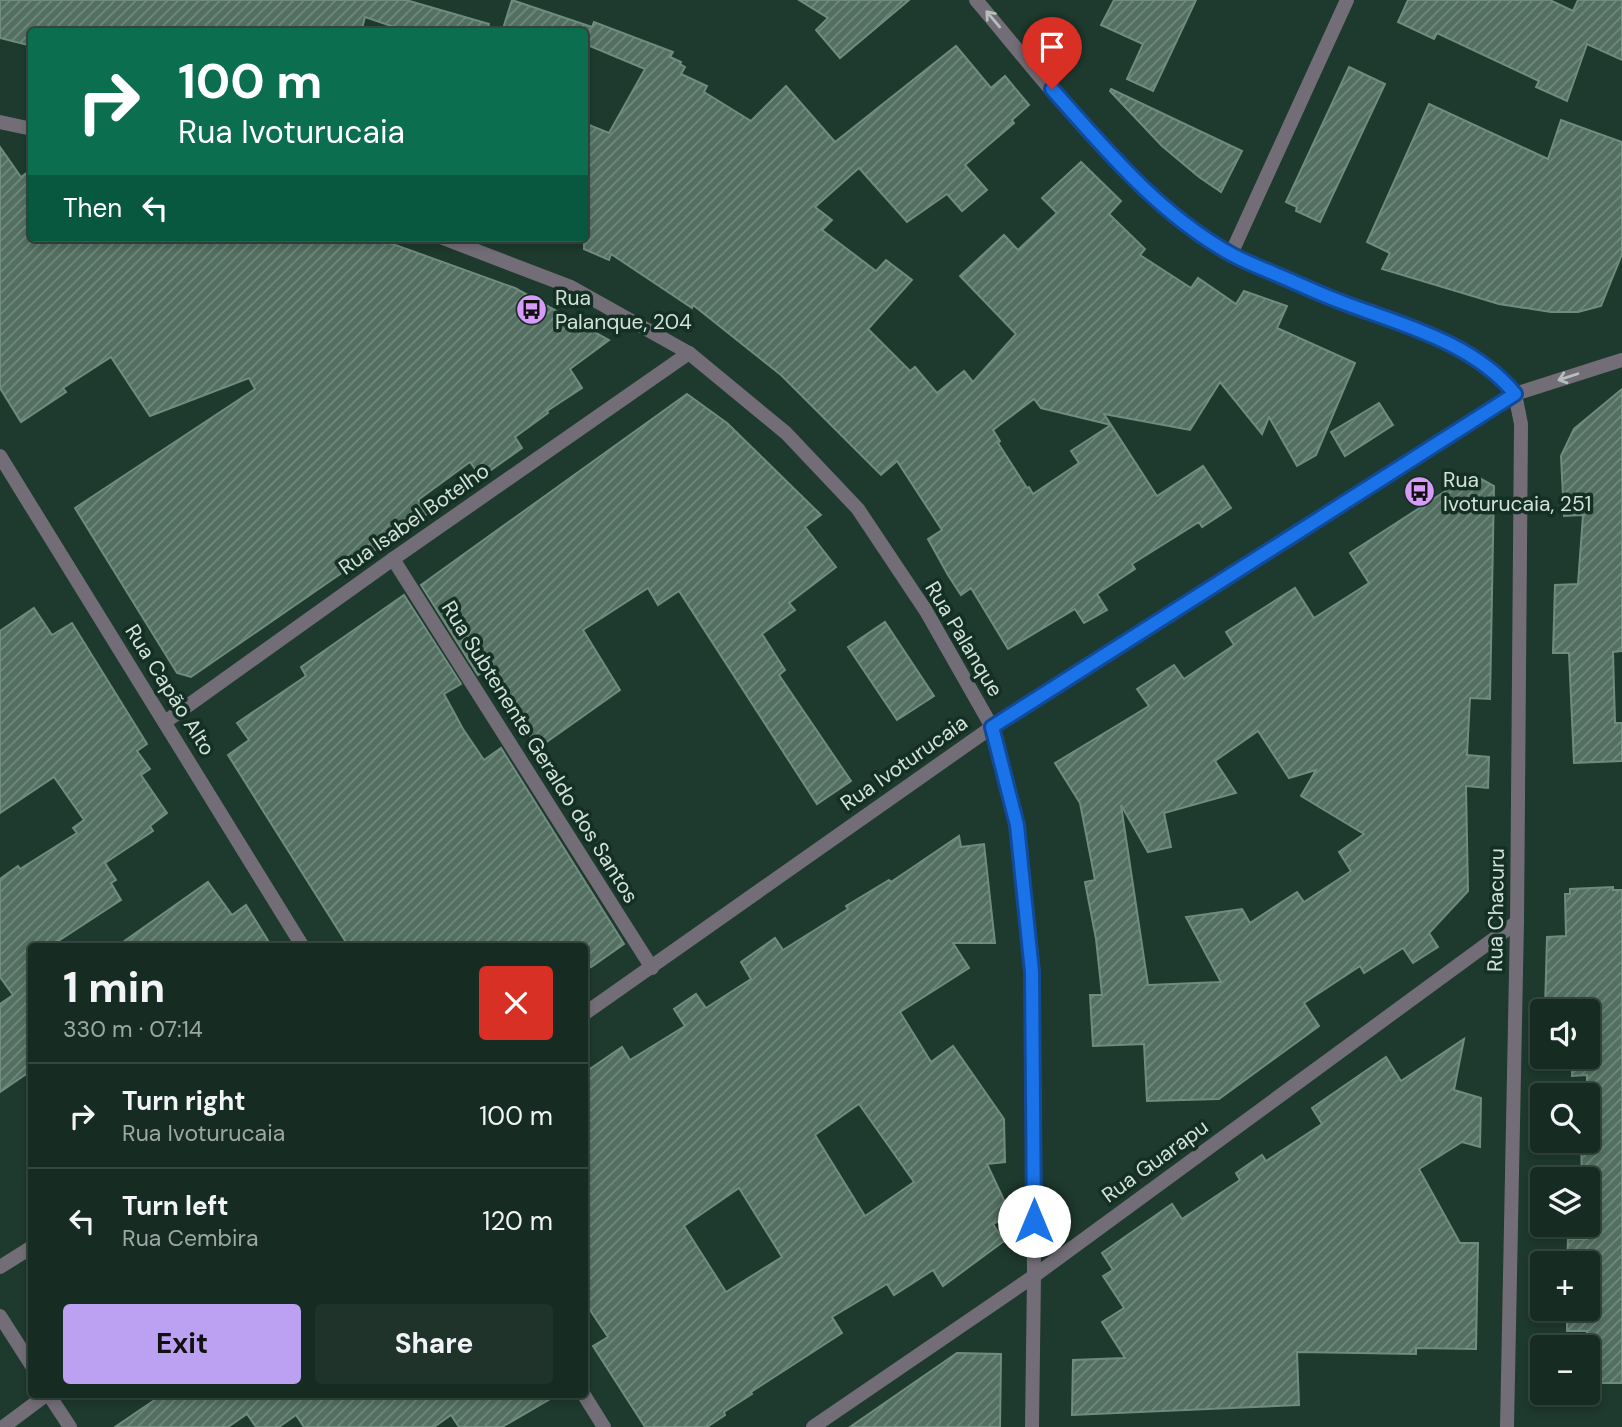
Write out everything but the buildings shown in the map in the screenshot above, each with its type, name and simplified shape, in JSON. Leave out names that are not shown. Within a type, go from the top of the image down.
[{"type":"street","points":[[976,0],[1124,169],[1175,216],[1231,254],[1339,302],[1404,325],[1471,354],[1500,376],[1515,394]]},
{"type":"street","points":[[1231,254],[1347,0]]},
{"type":"street","points":[[0,122],[28,128]]},
{"type":"street","name":"Rua Palanque","points":[[453,242],[571,287],[689,353],[786,433],[858,509],[926,611],[992,727],[1017,825],[1032,972],[1032,1427]]},
{"type":"street","name":"Rua Isabel Botelho","points":[[165,722],[689,353]]},
{"type":"street","name":"Rua Ivoturucaia","points":[[588,1011],[992,727],[1515,394],[1622,360]]},
{"type":"street","name":"Rua Chacuru","points":[[1507,1427],[1517,922],[1521,424],[1515,394]]},
{"type":"street","name":"Rua Capão Alto","points":[[0,456],[301,943]]},
{"type":"street","name":"Rua Subtenente Geraldo dos Santos","points":[[393,559],[652,968]]},
{"type":"street","name":"Rua Guarapu","points":[[813,1427],[1034,1276],[1517,922]]},
{"type":"street","points":[[0,1267],[28,1250]]},
{"type":"street","points":[[0,1316],[28,1360]]},
{"type":"street","points":[[3,1427],[44,1398]]},
{"type":"street","points":[[50,1398],[70,1427]]},
{"type":"street","points":[[586,1398],[604,1427]]},
{"type":"place","name":"Rua Palanque, 204","points":[[532,310]]},
{"type":"place","name":"Rua Ivoturucaia, 251","points":[[1420,492]]},
{"type":"route","points":[[1034,1221],[1032,972],[1017,825],[992,727],[1515,394],[1500,376],[1471,354],[1404,325],[1339,302],[1231,254],[1175,216],[1124,169],[1052,89]]}]
